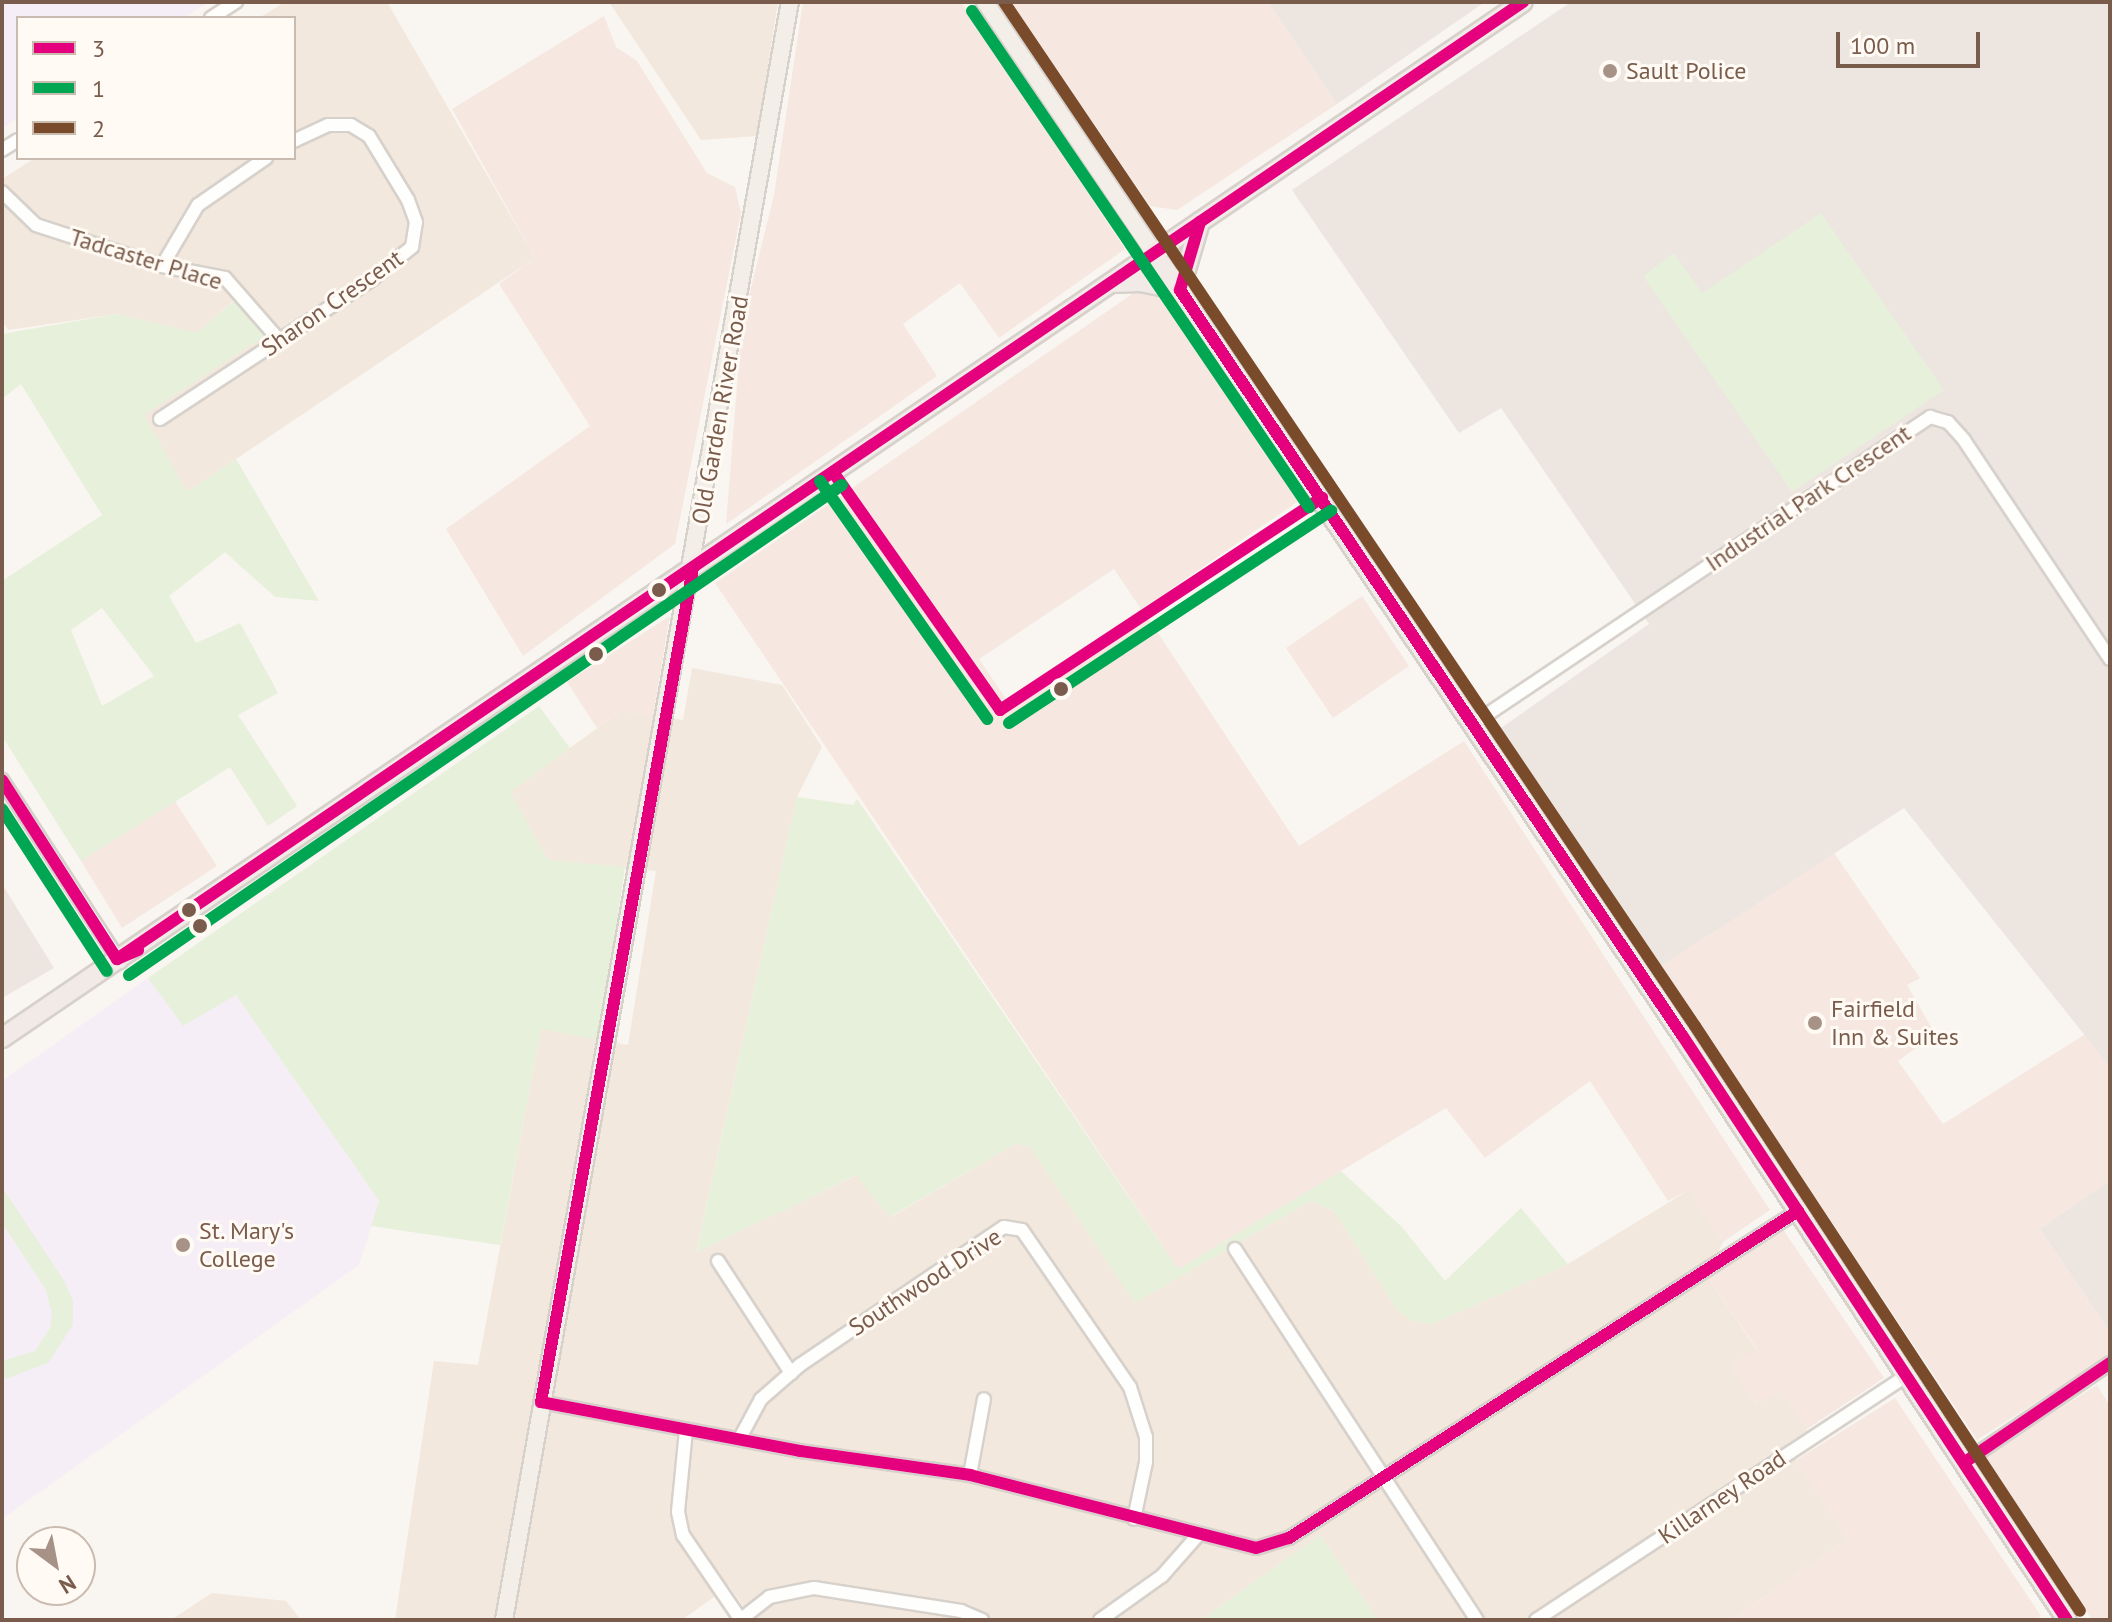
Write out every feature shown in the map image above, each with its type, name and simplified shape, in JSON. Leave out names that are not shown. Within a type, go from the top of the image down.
[{"type":"highway","points":[[2,1038],[1523,2]]},
{"type":"highway","points":[[1180,290],[1200,222]]},
{"type":"highway","points":[[1154,253],[1908,1375],[2067,1620]]},
{"type":"highway","points":[[1109,284],[1140,282],[1180,290]]},
{"type":"main road","name":"Old Garden River Road","points":[[504,1620],[693,568],[790,2]]},
{"type":"main road","points":[[985,2],[1154,253]]},
{"type":"street","points":[[214,16],[236,2]]},
{"type":"street","name":"Sharon Crescent","points":[[160,419],[280,341],[412,247],[416,222],[369,136],[351,125],[328,125],[296,140]]},
{"type":"street","points":[[162,266],[198,205],[263,160]]},
{"type":"street","name":"Tadcaster Place","points":[[2,192],[36,225],[162,266],[225,278],[280,341]]},
{"type":"street","name":"Industrial Park Crescent","points":[[1473,724],[1930,417],[1948,422],[1964,440],[2110,659]]},
{"type":"street","points":[[2,780],[118,961]]},
{"type":"street","points":[[541,1402],[686,1430],[970,1475],[1256,1548],[1289,1538],[1383,1473],[1393,1473],[1798,1211]]},
{"type":"street","name":"Southwood Drive","points":[[740,1438],[749,1415],[791,1373],[892,1299],[1004,1227],[1022,1230],[1130,1387],[1146,1437],[1146,1462],[1134,1519]]},
{"type":"street","points":[[1235,1249],[1477,1620]]},
{"type":"street","points":[[718,1261],[791,1373]]},
{"type":"street","points":[[1965,1462],[2110,1363]]},
{"type":"street","name":"Killarney Road","points":[[1536,1620],[1908,1375]]},
{"type":"street","points":[[970,1475],[984,1399]]},
{"type":"street","points":[[686,1430],[678,1512],[683,1535],[740,1620],[769,1597],[814,1588],[961,1611],[982,1620]]},
{"type":"street","points":[[1100,1620],[1162,1576],[1198,1535]]},
{"type":"shaded area","points":[[2,2],[209,2],[186,16],[16,16],[16,119],[2,128]]},
{"type":"shaded area","points":[[285,2],[387,2],[535,258],[187,492],[143,415],[267,334],[236,298],[197,334],[117,314],[8,330],[2,321],[2,179],[32,160],[296,160],[296,16],[262,16]]},
{"type":"shaded area","points":[[609,2],[778,2],[757,136],[701,140]]},
{"type":"shaded area","points":[[803,2],[961,2],[1125,249],[999,338],[960,283],[903,324],[937,376],[726,524],[742,324],[774,195]]},
{"type":"shaded area","points":[[1011,2],[1268,2],[1337,104],[1177,210],[1150,206]]},
{"type":"shaded area","points":[[1268,2],[1485,2],[1337,104]]},
{"type":"shaded area","points":[[1571,2],[2110,2],[2110,1067],[1904,808],[1661,966],[1501,728],[1649,624],[1501,408],[1459,433],[1292,190]]},
{"type":"shaded area","points":[[604,16],[616,47],[637,61],[707,173],[735,187],[741,213],[675,544],[523,656],[446,529],[590,426],[499,284],[535,258],[452,109]]},
{"type":"shaded area","points":[[1135,292],[1157,295],[1300,500],[1142,609],[1299,846],[1464,741],[1770,1210],[1723,1242],[1689,1190],[1668,1201],[1590,1081],[1485,1158],[1446,1108],[1178,1269],[715,583]],"holes":[[[1114,569],[1141,609],[1006,699],[979,659]]]},
{"type":"shaded area","points":[[1362,596],[1409,666],[1333,718],[1286,648]]},
{"type":"shaded area","points":[[670,616],[653,716],[621,711],[597,728],[567,682]]},
{"type":"shaded area","points":[[692,668],[782,685],[822,747],[797,797],[696,1252],[857,1175],[891,1217],[1017,1143],[1030,1147],[1135,1302],[1311,1201],[1334,1211],[1399,1312],[1432,1324],[1568,1264],[1689,1190],[1723,1242],[1707,1276],[1757,1350],[1731,1366],[1756,1405],[1782,1390],[1807,1429],[1796,1460],[1848,1539],[1731,1620],[1378,1620],[1320,1535],[1201,1620],[753,1620],[729,1586],[682,1620],[395,1620],[434,1361],[478,1365],[541,1028],[628,1045],[656,871],[548,860],[509,792],[621,711],[683,720]]},
{"type":"shaded area","points":[[174,800],[217,866],[122,928],[81,861]]},
{"type":"shaded area","points":[[1834,853],[1920,978],[1907,985],[1935,1034],[1898,1061],[1943,1124],[2087,1033],[2110,1067],[2110,1180],[2040,1229],[2110,1332],[2110,1354],[1977,1440],[1661,966]]},
{"type":"shaded area","points":[[2,884],[54,968],[2,998]]},
{"type":"shaded area","name":"St. Mary's College","points":[[148,978],[183,1025],[236,995],[379,1201],[359,1265],[2,1519],[2,1081]]},
{"type":"shaded area","points":[[2110,1180],[2110,1332],[2040,1229]]},
{"type":"shaded area","points":[[1782,1228],[1884,1378],[1807,1429],[1782,1391],[1756,1405],[1730,1366],[1757,1349],[1707,1276]]},
{"type":"shaded area","points":[[2097,1385],[2110,1406],[2110,1620],[2092,1620],[1985,1456]]},
{"type":"shaded area","points":[[1895,1398],[2041,1616],[2035,1620],[1731,1620],[1848,1539],[1796,1460]]},
{"type":"shaded area","points":[[212,1593],[286,1601],[301,1620],[171,1620]]},
{"type":"green space","points":[[1821,213],[1944,390],[1792,492],[1643,276],[1674,253],[1702,293]]},
{"type":"green space","points":[[237,298],[268,334],[144,415],[187,492],[236,459],[319,601],[275,597],[225,552],[169,596],[196,643],[240,623],[278,693],[238,715],[297,806],[268,826],[230,767],[81,861],[2,736],[2,581],[102,515],[21,384],[2,399],[2,334],[117,314],[197,333]],"holes":[[[102,608],[154,676],[102,706],[71,630]]]},
{"type":"green space","points":[[539,706],[570,748],[510,792],[548,860],[625,867],[600,1040],[541,1029],[500,1245],[371,1226],[379,1201],[236,995],[183,1026],[148,978]]},
{"type":"green space","points":[[797,797],[853,805],[857,799],[1178,1269],[1341,1171],[1402,1227],[1445,1281],[1521,1208],[1568,1264],[1432,1324],[1412,1321],[1399,1312],[1334,1211],[1311,1201],[1135,1303],[1030,1147],[1017,1143],[890,1217],[856,1175],[696,1253]]},
{"type":"green space","points":[[2,1187],[63,1279],[73,1300],[73,1325],[48,1363],[5,1379],[2,1361],[35,1351],[50,1328],[52,1314],[46,1290],[2,1223]]},
{"type":"green space","points":[[1320,1535],[1378,1620],[1201,1620]]},
{"type":"transit line","name":"2","points":[[1004,2],[1695,1026],[2080,1611]]},
{"type":"transit line","name":"3","points":[[117,959],[1523,2]]},
{"type":"transit line","name":"1","points":[[972,11],[1309,507]]},
{"type":"transit line","name":"3","points":[[1200,222],[1180,290],[1682,1035],[2067,1620]]},
{"type":"transit line","name":"3","points":[[833,472],[1000,710]]},
{"type":"transit line","name":"1","points":[[820,481],[987,719]]},
{"type":"transit line","name":"1","points":[[129,975],[842,485]]},
{"type":"transit line","name":"3","points":[[1000,710],[1322,498]]},
{"type":"transit line","name":"1","points":[[1009,723],[1331,511]]},
{"type":"transit line","name":"3","points":[[693,568],[541,1402],[800,1451],[970,1475],[1256,1548],[1289,1538],[1798,1211]]},
{"type":"transit line","name":"3","points":[[2,780],[117,959],[138,950]]},
{"type":"transit line","name":"1","points":[[2,809],[107,971]]},
{"type":"transit line","name":"3","points":[[1965,1462],[2110,1363]]},
{"type":"place","name":"Sault Police","points":[[1610,71]]},
{"type":"place","name":"Fairfield Inn & Suites","points":[[1815,1023]]},
{"type":"place","name":"St. Mary's College","points":[[183,1245]]}]
